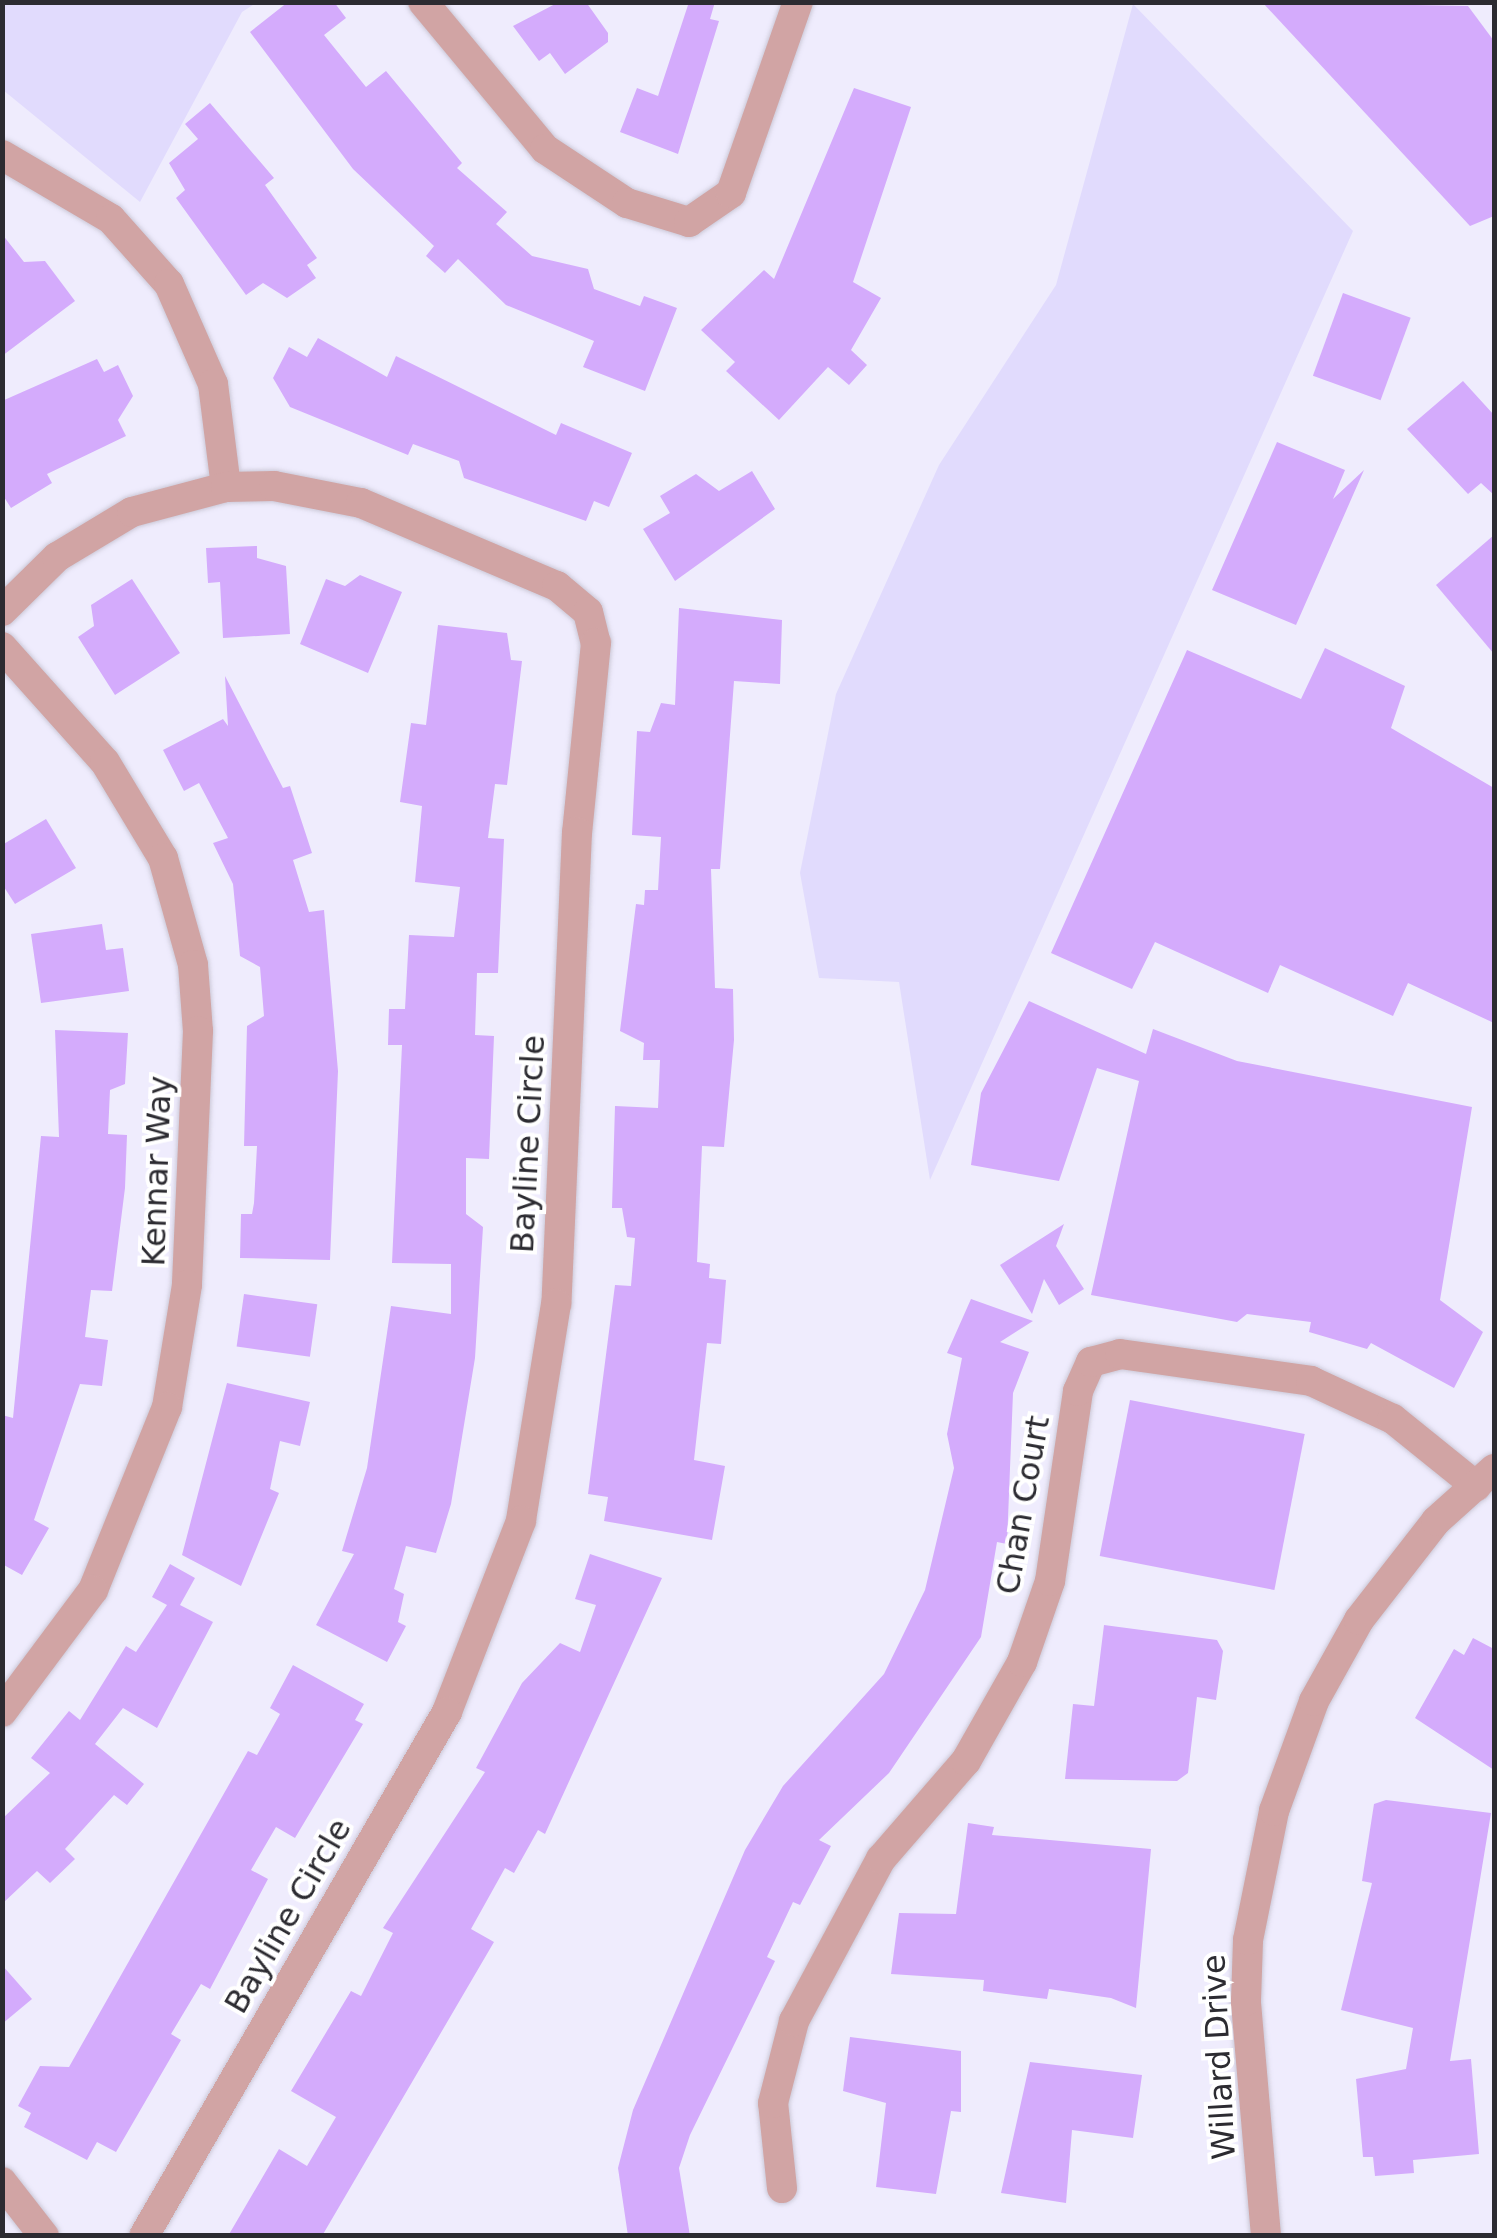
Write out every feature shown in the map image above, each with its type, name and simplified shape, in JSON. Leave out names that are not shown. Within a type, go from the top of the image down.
[{"type":"street","points":[[423,2],[544,149],[640,210],[689,222],[731,193],[798,2]]},
{"type":"street","points":[[2,154],[111,219],[169,284],[213,384],[226,487]]},
{"type":"street","name":"Bayline Circle","points":[[2,610],[93,532],[174,496],[226,487],[361,503],[557,586],[588,612],[596,666],[578,832],[551,1354],[522,1521],[447,1712],[144,2236]]},
{"type":"street","name":"Kennar Way","points":[[2,647],[105,762],[163,858],[194,964],[198,1031],[187,1285],[167,1407],[92,1590],[2,1712]]},
{"type":"street","name":"Chan Court","points":[[782,2188],[774,2104],[794,2021],[881,1859],[966,1762],[1022,1662],[1050,1581],[1078,1390],[1091,1362],[1120,1354],[1311,1381],[1393,1419],[1485,1478]]},
{"type":"street","name":"Willard Drive","points":[[1266,2236],[1246,2000],[1270,1825],[1294,1746],[1359,1620],[1485,1478]]},
{"type":"street","points":[[2,2182],[44,2236]]},
{"type":"shaded area","points":[[2,3],[256,3],[242,12],[140,202],[3,90]]},
{"type":"shaded area","points":[[1133,4],[1353,231],[930,1180],[899,982],[819,978],[800,873],[836,694],[939,465],[1056,285]]},
{"type":"building","points":[[288,2],[334,2],[346,18],[324,35],[366,87],[386,71],[462,163],[457,168],[507,212],[496,224],[532,256],[588,269],[594,289],[640,306],[644,296],[677,308],[645,391],[583,367],[594,341],[506,305],[458,259],[445,273],[426,256],[434,246],[353,169],[250,32]]},
{"type":"building","points":[[559,2],[586,2],[608,33],[608,42],[565,74],[550,53],[539,61],[513,26]]},
{"type":"building","points":[[689,2],[715,2],[710,19],[719,21],[678,154],[620,132],[637,88],[658,96]]},
{"type":"building","points":[[1262,2],[1468,6],[1494,41],[1494,216],[1470,226]]},
{"type":"building","points":[[854,88],[911,107],[853,282],[881,298],[851,350],[867,365],[849,385],[828,367],[779,420],[726,371],[735,362],[701,330],[764,270],[774,279]]},
{"type":"building","points":[[210,103],[274,178],[265,185],[317,258],[307,265],[316,278],[287,298],[263,283],[246,295],[176,198],[185,190],[169,163],[198,139],[185,124]]},
{"type":"building","points":[[2,234],[24,262],[45,261],[75,301],[2,356]]},
{"type":"building","points":[[1343,293],[1411,318],[1381,400],[1313,376]]},
{"type":"building","points":[[318,338],[387,377],[396,356],[556,435],[561,423],[632,453],[609,507],[594,501],[586,521],[464,478],[459,461],[413,444],[408,455],[290,407],[273,378],[289,347],[307,357]]},
{"type":"building","points":[[97,359],[104,372],[118,365],[133,396],[118,420],[126,436],[47,474],[52,483],[11,508],[2,494],[2,401]]},
{"type":"building","points":[[1463,381],[1494,415],[1494,495],[1481,483],[1468,494],[1407,429]]},
{"type":"building","points":[[1277,442],[1345,470],[1333,499],[1364,470],[1296,625],[1212,590]]},
{"type":"building","points":[[752,471],[775,509],[675,581],[643,529],[670,513],[660,496],[696,474],[719,491]]},
{"type":"building","points":[[1494,535],[1494,654],[1436,585]]},
{"type":"building","points":[[257,546],[257,558],[286,566],[290,634],[223,638],[220,582],[208,583],[206,548]]},
{"type":"building","points":[[360,575],[402,592],[368,673],[300,644],[326,579],[345,586]]},
{"type":"building","points":[[132,579],[180,653],[115,695],[78,637],[94,626],[91,605]]},
{"type":"building","points":[[679,608],[782,620],[780,684],[734,681],[720,869],[711,869],[715,988],[733,989],[734,1040],[724,1147],[702,1146],[697,1262],[710,1264],[709,1278],[726,1280],[721,1344],[707,1343],[694,1460],[725,1466],[712,1540],[604,1521],[608,1497],[588,1494],[615,1285],[631,1286],[635,1238],[627,1237],[622,1208],[612,1208],[615,1106],[658,1108],[660,1060],[643,1060],[644,1043],[620,1031],[636,904],[644,905],[645,890],[658,890],[661,837],[632,835],[637,731],[650,732],[661,703],[675,705]]},
{"type":"building","points":[[438,625],[507,633],[511,660],[522,661],[507,785],[495,784],[488,838],[504,839],[498,973],[477,973],[475,1035],[494,1036],[489,1159],[466,1158],[466,1214],[483,1227],[475,1358],[451,1504],[436,1553],[406,1546],[394,1589],[404,1594],[398,1622],[406,1626],[387,1662],[316,1625],[354,1554],[342,1551],[367,1468],[391,1306],[451,1314],[451,1264],[392,1263],[402,1045],[388,1045],[389,1009],[405,1009],[409,935],[454,937],[460,887],[415,882],[422,806],[400,802],[411,723],[426,725]]},
{"type":"building","points":[[1325,648],[1405,686],[1391,728],[1494,788],[1494,1023],[1408,983],[1393,1016],[1280,965],[1268,993],[1155,942],[1132,989],[1051,953],[1187,650],[1301,699]]},
{"type":"building","points":[[225,676],[283,788],[290,786],[312,853],[293,860],[309,912],[324,910],[338,1071],[330,1260],[240,1258],[241,1214],[252,1214],[254,1203],[257,1146],[244,1146],[247,1026],[264,1016],[260,967],[240,956],[233,884],[213,843],[228,838],[199,783],[184,791],[163,750],[223,719],[228,726]]},
{"type":"building","points":[[46,819],[76,868],[15,904],[2,884],[2,845]]},
{"type":"building","points":[[102,924],[106,950],[123,948],[129,991],[41,1003],[31,934]]},
{"type":"building","points":[[1029,1001],[1146,1054],[1153,1029],[1237,1061],[1472,1107],[1440,1300],[1483,1332],[1454,1388],[1371,1343],[1367,1349],[1309,1332],[1311,1322],[1247,1314],[1237,1322],[1091,1295],[1139,1081],[1097,1068],[1059,1181],[971,1165],[981,1093]]},
{"type":"building","points":[[55,1030],[128,1033],[125,1084],[110,1090],[108,1134],[127,1135],[125,1188],[112,1291],[91,1290],[85,1337],[108,1340],[102,1386],[80,1384],[34,1520],[49,1528],[22,1575],[2,1564],[2,1415],[13,1418],[41,1136],[59,1137]]},
{"type":"building","points":[[1064,1224],[1056,1246],[1084,1289],[1059,1305],[1044,1279],[1032,1314],[1000,1265]]},
{"type":"building","points":[[244,1294],[317,1304],[310,1357],[237,1346]]},
{"type":"building","points":[[971,1299],[1033,1321],[1000,1342],[1029,1352],[1013,1393],[1007,1544],[997,1542],[981,1637],[889,1773],[819,1840],[831,1846],[800,1905],[793,1902],[767,1957],[775,1961],[690,2135],[679,2168],[690,2236],[628,2236],[618,2168],[633,2110],[745,1850],[783,1786],[884,1674],[925,1590],[954,1468],[947,1434],[962,1358],[947,1353]]},
{"type":"building","points":[[227,1383],[310,1402],[300,1446],[280,1441],[270,1489],[279,1493],[241,1586],[182,1555]]},
{"type":"building","points":[[1130,1400],[1305,1434],[1274,1590],[1100,1556]]},
{"type":"building","points":[[590,1554],[662,1578],[545,1834],[538,1830],[514,1873],[505,1868],[471,1929],[494,1942],[322,2236],[228,2236],[279,2149],[307,2166],[336,2117],[291,2091],[351,1991],[361,1996],[393,1933],[383,1928],[485,1772],[476,1768],[522,1683],[560,1643],[580,1652],[596,1605],[575,1599]]},
{"type":"building","points":[[170,1564],[195,1578],[180,1605],[213,1622],[157,1728],[123,1708],[95,1744],[144,1784],[127,1805],[114,1795],[65,1849],[75,1859],[50,1883],[37,1871],[2,1904],[2,1819],[50,1773],[31,1758],[69,1711],[80,1720],[126,1646],[136,1652],[167,1605],[152,1597]]},
{"type":"building","points":[[1104,1625],[1217,1640],[1223,1651],[1216,1700],[1197,1697],[1188,1773],[1177,1781],[1065,1779],[1073,1704],[1094,1706]]},
{"type":"building","points":[[1473,1638],[1494,1649],[1494,1770],[1415,1718],[1454,1649],[1464,1655]]},
{"type":"building","points":[[293,1665],[364,1704],[355,1720],[363,1724],[295,1838],[276,1827],[251,1870],[268,1879],[210,1989],[201,1984],[171,2034],[181,2040],[116,2152],[97,2142],[87,2160],[24,2127],[31,2113],[18,2106],[40,2066],[69,2067],[248,1751],[257,1755],[280,1714],[270,1708]]},
{"type":"building","points":[[1386,1800],[1491,1813],[1450,2061],[1471,2059],[1479,2154],[1413,2160],[1414,2173],[1375,2176],[1373,2157],[1363,2157],[1356,2079],[1406,2069],[1413,2028],[1341,2010],[1372,1883],[1362,1881],[1374,1804]]},
{"type":"building","points":[[968,1823],[994,1827],[992,1835],[1151,1849],[1136,2008],[1111,1998],[1049,1989],[1047,1999],[983,1991],[984,1980],[891,1974],[899,1913],[956,1914]]},
{"type":"building","points":[[2,1965],[32,1999],[2,2024]]},
{"type":"building","points":[[850,2037],[961,2051],[961,2112],[951,2111],[936,2194],[876,2187],[886,2103],[843,2091]]},
{"type":"building","points":[[1030,2062],[1142,2075],[1133,2138],[1072,2130],[1066,2203],[1001,2193]]}]
